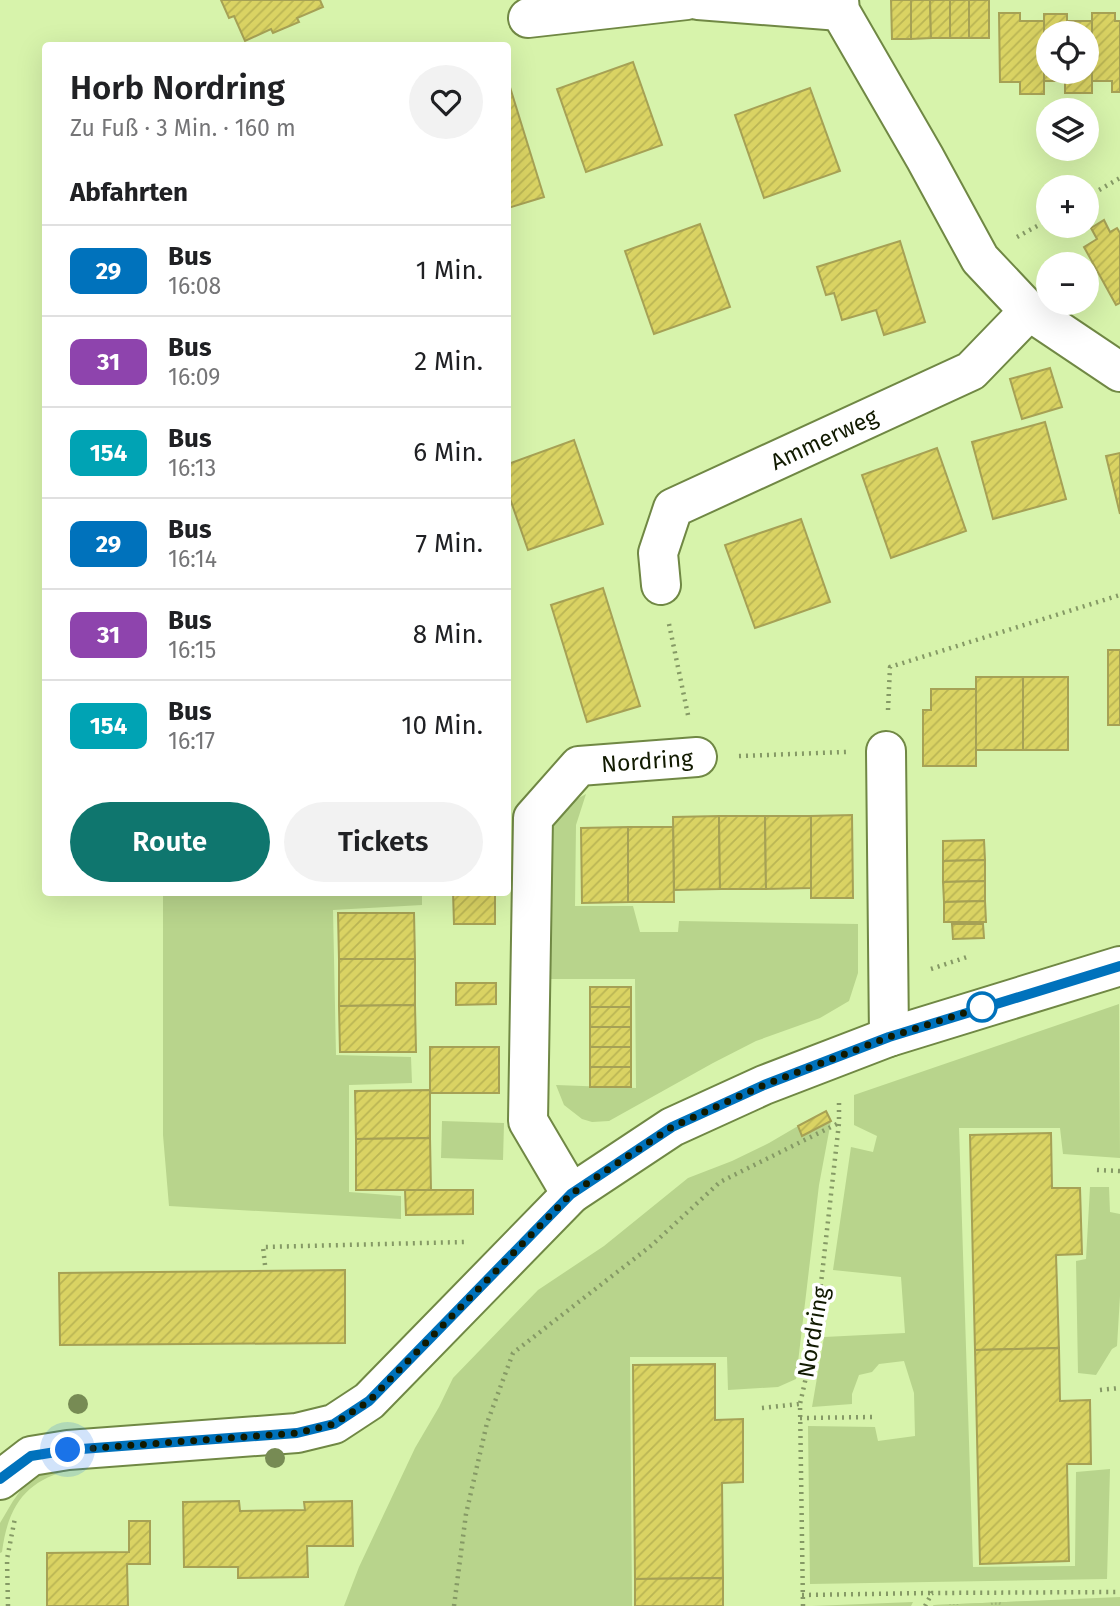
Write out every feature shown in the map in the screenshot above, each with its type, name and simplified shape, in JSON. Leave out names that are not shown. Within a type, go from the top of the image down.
[{"type":"street","points":[[528,18],[687,0]]},
{"type":"street","points":[[698,0],[840,5],[980,259],[1028,311],[1120,372]]},
{"type":"street","name":"Ammerweg","points":[[661,585],[658,553],[673,508],[971,370],[1028,311]]},
{"type":"street","points":[[886,751],[889,1037]]},
{"type":"street","name":"Nordring","points":[[571,1194],[528,1121],[533,818],[579,766],[696,757]]},
{"type":"street","points":[[0,1480],[31,1456],[68,1450],[297,1433],[334,1424],[369,1401],[571,1194],[672,1127],[764,1085],[889,1037],[1120,966]]},
{"type":"path","points":[[1099,190],[1120,178]]},
{"type":"path","points":[[661,585],[696,757]]},
{"type":"path","points":[[890,667],[1120,595]]},
{"type":"path","name":"Nordring","points":[[696,757],[886,751]]},
{"type":"path","name":"Nordring","points":[[803,1606],[800,1404],[815,1337],[839,1123],[839,1087],[832,1059]]},
{"type":"path","points":[[454,1606],[466,1514],[487,1423],[513,1353],[652,1245],[720,1182],[839,1123]]},
{"type":"path","points":[[1097,1170],[1120,1171]]},
{"type":"path","points":[[265,1265],[263,1247],[527,1240]]},
{"type":"path","points":[[1100,1390],[1120,1388]]},
{"type":"path","points":[[762,1408],[800,1404]]},
{"type":"path","points":[[800,1418],[873,1417]]},
{"type":"path","points":[[802,1595],[1120,1592]]},
{"type":"path","points":[[925,1606],[932,1593]]},
{"type":"green space","points":[[586,794],[576,825],[575,906],[633,906],[640,932],[678,932],[679,921],[858,924],[858,973],[849,1001],[820,1018],[756,1041],[609,1121],[592,1122],[582,1119],[564,1105],[556,1085],[636,1088],[635,979],[547,979],[546,828],[566,805]]},
{"type":"green space","points":[[163,896],[422,896],[422,905],[333,910],[336,1055],[411,1057],[412,1083],[349,1085],[349,1192],[401,1196],[401,1219],[169,1206],[163,1135]]},
{"type":"green space","points":[[1119,1004],[1120,1158],[1063,1154],[1060,1128],[959,1128],[973,1567],[1075,1566],[1076,1472],[1110,1469],[1107,1579],[810,1584],[808,1426],[875,1427],[878,1441],[915,1436],[914,1393],[904,1361],[879,1364],[872,1372],[859,1375],[852,1394],[852,1404],[812,1407],[824,1337],[905,1333],[901,1277],[833,1270],[851,1147],[873,1152],[877,1136],[854,1125],[854,1095]]},
{"type":"green space","points":[[442,1121],[504,1123],[503,1160],[441,1158]]},
{"type":"green space","points":[[831,1121],[819,1185],[796,1379],[778,1387],[728,1390],[727,1357],[630,1357],[632,1606],[344,1606],[359,1567],[415,1448],[453,1378],[538,1290],[604,1246],[688,1178],[732,1161],[798,1126],[803,1135]]},
{"type":"green space","points":[[1090,1187],[1109,1187],[1110,1212],[1120,1214],[1117,1346],[1112,1349],[1096,1375],[1078,1373],[1076,1261],[1086,1259]]},
{"type":"green space","points":[[73,1469],[43,1480],[22,1497],[9,1521],[0,1553],[0,1523],[23,1487],[42,1471]]},
{"type":"green space","points":[[1120,1597],[1120,1606],[933,1606],[934,1605]]},
{"type":"green space","points":[[1032,1601],[1029,1606],[933,1606],[934,1605]]},
{"type":"green space","points":[[913,1602],[911,1606],[812,1606]]},
{"type":"building","points":[[221,0],[320,0],[323,7],[297,18],[299,22],[273,33],[271,29],[245,41],[234,16],[229,18]]},
{"type":"building","points":[[891,0],[911,0],[911,39],[892,39]]},
{"type":"building","points":[[911,0],[930,0],[931,38],[911,39]]},
{"type":"building","points":[[930,0],[950,0],[950,38],[931,38]]},
{"type":"building","points":[[950,0],[969,0],[969,38],[950,38]]},
{"type":"building","points":[[969,0],[989,0],[989,38],[969,38]]},
{"type":"building","points":[[999,13],[1020,13],[1020,21],[1036,21],[1036,84],[1044,84],[1044,94],[1020,94],[1020,82],[1000,82]]},
{"type":"building","points":[[1092,13],[1115,13],[1115,21],[1120,21],[1120,92],[1112,92],[1112,81],[1099,81],[1099,21],[1092,21]]},
{"type":"building","points":[[1044,14],[1067,14],[1067,21],[1044,21]]},
{"type":"building","points":[[633,62],[662,145],[586,172],[557,89]]},
{"type":"building","points":[[1065,84],[1092,84],[1092,93],[1065,93]]},
{"type":"building","points":[[810,88],[840,171],[764,198],[735,115]]},
{"type":"building","points":[[511,90],[544,197],[511,207]]},
{"type":"building","points":[[1104,220],[1110,232],[1117,228],[1120,233],[1120,303],[1116,305],[1099,274],[1099,252],[1087,252],[1084,247],[1099,238],[1099,223]]},
{"type":"building","points":[[700,224],[730,307],[654,334],[625,251]]},
{"type":"building","points":[[900,241],[925,322],[884,335],[876,310],[842,320],[834,293],[826,295],[817,267]]},
{"type":"building","points":[[1050,368],[1062,407],[1022,419],[1010,379]]},
{"type":"building","points":[[1045,422],[1066,499],[993,519],[972,442]]},
{"type":"building","points":[[574,440],[603,524],[528,550],[511,502],[511,463]]},
{"type":"building","points":[[937,448],[966,531],[891,558],[862,475]]},
{"type":"building","points":[[1120,453],[1120,514],[1106,456]]},
{"type":"building","points":[[801,519],[830,602],[755,628],[725,545]]},
{"type":"building","points":[[603,588],[640,706],[587,722],[551,605]]},
{"type":"building","points":[[1108,650],[1120,650],[1120,725],[1108,725]]},
{"type":"building","points":[[976,677],[1023,677],[1023,750],[976,750]]},
{"type":"building","points":[[1023,677],[1068,677],[1068,750],[1023,750]]},
{"type":"building","points":[[931,689],[976,689],[976,766],[923,766],[923,710],[931,710]]},
{"type":"building","points":[[852,815],[853,898],[811,898],[811,816]]},
{"type":"building","points":[[719,816],[720,889],[674,890],[673,817]]},
{"type":"building","points":[[719,816],[765,816],[766,889],[720,889]]},
{"type":"building","points":[[765,816],[811,816],[811,888],[766,889]]},
{"type":"building","points":[[628,827],[628,902],[582,903],[581,828]]},
{"type":"building","points":[[628,827],[673,827],[674,902],[628,902]]},
{"type":"building","points":[[984,840],[985,860],[943,861],[943,841]]},
{"type":"building","points":[[985,860],[985,881],[943,882],[943,861]]},
{"type":"building","points":[[985,881],[985,901],[944,902],[943,882]]},
{"type":"building","points":[[453,896],[495,896],[495,924],[454,924]]},
{"type":"building","points":[[985,901],[986,922],[944,922],[944,902]]},
{"type":"building","points":[[338,913],[414,913],[415,959],[339,959]]},
{"type":"building","points":[[952,924],[983,924],[984,938],[953,939]]},
{"type":"building","points":[[339,959],[415,959],[415,1005],[339,1006]]},
{"type":"building","points":[[456,983],[496,983],[496,1004],[456,1005]]},
{"type":"building","points":[[590,987],[631,987],[631,1007],[590,1007]]},
{"type":"building","points":[[415,1005],[416,1052],[340,1052],[339,1006]]},
{"type":"building","points":[[590,1007],[631,1007],[631,1027],[590,1027]]},
{"type":"building","points":[[590,1027],[631,1027],[631,1047],[590,1047]]},
{"type":"building","points":[[430,1047],[499,1047],[499,1093],[430,1093]]},
{"type":"building","points":[[590,1047],[631,1047],[631,1067],[590,1067]]},
{"type":"building","points":[[590,1067],[631,1067],[631,1087],[590,1087]]},
{"type":"building","points":[[430,1090],[430,1138],[356,1139],[355,1091]]},
{"type":"building","points":[[826,1111],[831,1121],[802,1136],[798,1126]]},
{"type":"building","points":[[1051,1133],[1052,1188],[1080,1188],[1082,1254],[1056,1255],[1059,1348],[975,1350],[970,1135]]},
{"type":"building","points":[[430,1138],[431,1190],[356,1190],[356,1139]]},
{"type":"building","points":[[405,1190],[473,1190],[473,1214],[406,1215]]},
{"type":"building","points":[[345,1270],[345,1343],[60,1345],[59,1273]]},
{"type":"building","points":[[1059,1348],[1060,1401],[1090,1400],[1091,1464],[1067,1464],[1069,1561],[980,1564],[975,1350]]},
{"type":"building","points":[[715,1364],[715,1420],[743,1419],[743,1482],[722,1483],[723,1578],[635,1579],[633,1365]]},
{"type":"building","points":[[239,1501],[240,1511],[305,1510],[304,1502],[352,1501],[353,1546],[307,1546],[308,1577],[238,1578],[238,1567],[184,1567],[183,1502]]},
{"type":"building","points":[[129,1521],[150,1521],[150,1564],[127,1564],[128,1606],[47,1606],[47,1553],[129,1552]]},
{"type":"building","points":[[723,1578],[723,1606],[635,1606],[635,1579]]},
{"type":"bus line","name":"29","points":[[0,1479],[31,1456],[68,1450],[297,1433],[334,1424],[369,1401],[571,1194],[672,1127],[764,1085],[889,1037],[1120,966]]},
{"type":"route","points":[[68,1450],[297,1433],[334,1424],[369,1401],[571,1194],[672,1127],[764,1085],[889,1037],[992,1004],[982,1007]]}]
